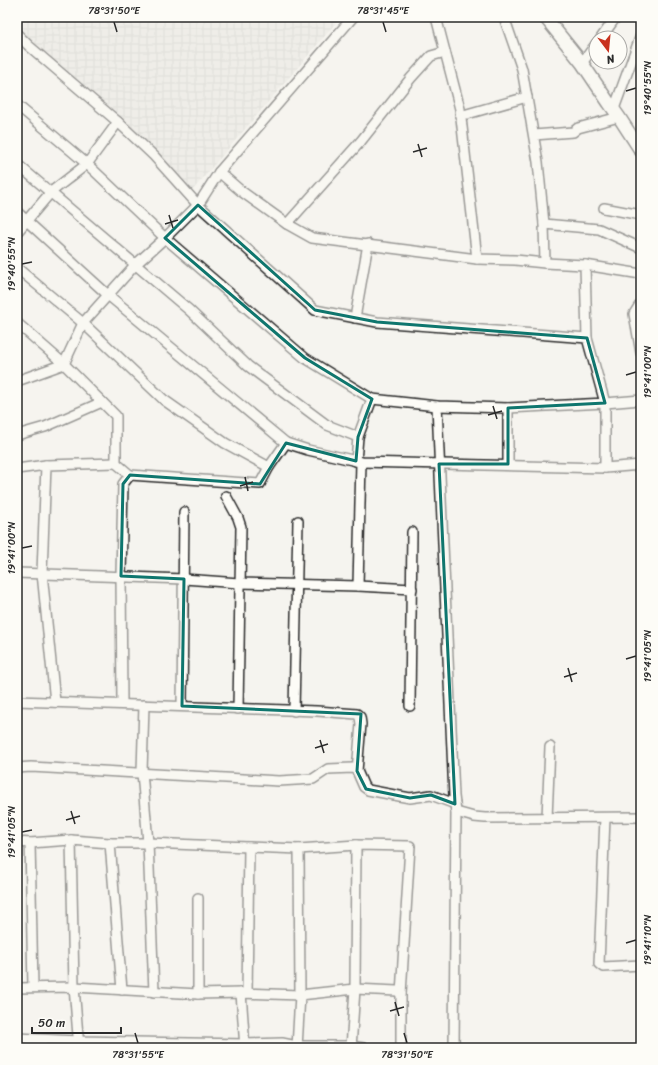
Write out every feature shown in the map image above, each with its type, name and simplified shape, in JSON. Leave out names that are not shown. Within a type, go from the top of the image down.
[{"type":"street","points":[[17,381],[64,364],[83,323],[135,265],[198,205],[219,172],[353,17]]},
{"type":"street","points":[[436,17],[460,109],[477,259]]},
{"type":"street","points":[[504,17],[522,69],[534,135],[544,224],[545,263]]},
{"type":"street","points":[[545,17],[582,63],[617,113],[641,151]]},
{"type":"street","points":[[606,30],[615,17]]},
{"type":"street","points":[[17,34],[118,122],[154,156],[198,205],[315,310],[377,322],[587,338]]},
{"type":"street","points":[[617,113],[641,35]]},
{"type":"street","points":[[287,224],[361,141],[411,78],[431,56],[445,52]]},
{"type":"street","points":[[582,63],[588,55]]},
{"type":"street","points":[[460,116],[527,97]]},
{"type":"street","points":[[17,105],[87,164],[165,238],[305,358],[372,399],[437,406],[508,408],[641,400]]},
{"type":"street","points":[[534,135],[574,132],[578,128],[617,113]]},
{"type":"street","points":[[17,232],[51,192],[87,164],[118,122]]},
{"type":"street","points":[[17,164],[189,310],[248,366],[327,425],[358,437]]},
{"type":"street","points":[[219,172],[241,191],[287,224],[312,238],[477,259],[586,265],[641,274]]},
{"type":"street","points":[[604,208],[641,215]]},
{"type":"street","points":[[17,212],[108,295],[286,443],[308,450],[359,461],[439,464],[508,464],[605,468],[641,465]]},
{"type":"street","points":[[544,224],[599,229],[641,248]]},
{"type":"street","points":[[355,318],[368,244]]},
{"type":"street","points":[[586,265],[587,338],[604,402],[605,468]]},
{"type":"street","points":[[17,268],[83,323],[164,400],[225,443],[269,467]]},
{"type":"street","points":[[641,303],[634,314],[641,353]]},
{"type":"street","points":[[17,323],[64,364],[116,416],[116,463]]},
{"type":"street","points":[[358,586],[358,437],[372,399]]},
{"type":"street","points":[[17,435],[45,427],[102,402]]},
{"type":"street","points":[[437,406],[453,788],[456,808],[454,1048]]},
{"type":"street","points":[[508,408],[508,464]]},
{"type":"street","points":[[17,469],[46,465],[116,463],[130,475],[260,484],[269,467],[286,443]]},
{"type":"street","points":[[46,465],[42,573],[55,702]]},
{"type":"street","points":[[122,704],[122,484],[130,475]]},
{"type":"street","points":[[226,496],[240,523],[238,709]]},
{"type":"street","points":[[182,706],[184,512]]},
{"type":"street","points":[[294,711],[298,521]]},
{"type":"street","points":[[410,706],[412,532]]},
{"type":"street","points":[[17,573],[184,579],[240,584],[358,586],[412,589]]},
{"type":"street","points":[[17,701],[317,711],[357,714],[360,717],[361,724],[357,771],[364,787],[368,790],[410,798],[431,795],[480,818],[641,818]]},
{"type":"street","points":[[144,705],[142,772],[148,843],[154,992]]},
{"type":"street","points":[[547,818],[550,747]]},
{"type":"street","points":[[17,768],[31,767],[142,772],[279,781],[313,779],[328,769],[353,768],[357,771]]},
{"type":"street","points":[[605,818],[599,964],[603,967],[641,965]]},
{"type":"street","points":[[71,840],[74,987],[79,1045]]},
{"type":"street","points":[[17,842],[30,843],[71,840],[110,843],[148,843],[299,849],[356,845],[410,846],[402,994],[401,1048]]},
{"type":"street","points":[[30,843],[33,987]]},
{"type":"street","points":[[110,843],[122,990]]},
{"type":"street","points":[[351,1047],[355,990],[356,845]]},
{"type":"street","points":[[245,1046],[244,993],[249,847]]},
{"type":"street","points":[[297,1047],[300,995],[299,849]]},
{"type":"street","points":[[198,898],[198,994]]},
{"type":"street","points":[[17,988],[74,987],[198,994],[244,993],[300,995],[355,990],[397,991],[402,994]]},
{"type":"street","points":[[17,1038],[79,1045],[245,1046],[282,1043],[297,1047],[364,1048]]},
{"type":"highlighted area","points":[[198,205],[315,310],[377,322],[587,338],[605,403],[508,408],[508,464],[439,464],[455,804],[431,795],[410,798],[366,789],[357,771],[361,714],[182,706],[184,579],[121,576],[123,484],[130,475],[260,484],[286,443],[356,461],[358,437],[372,399],[305,358],[165,238]]},
{"type":"shaded area","points":[[17,17],[341,17],[192,191],[17,36]]}]
